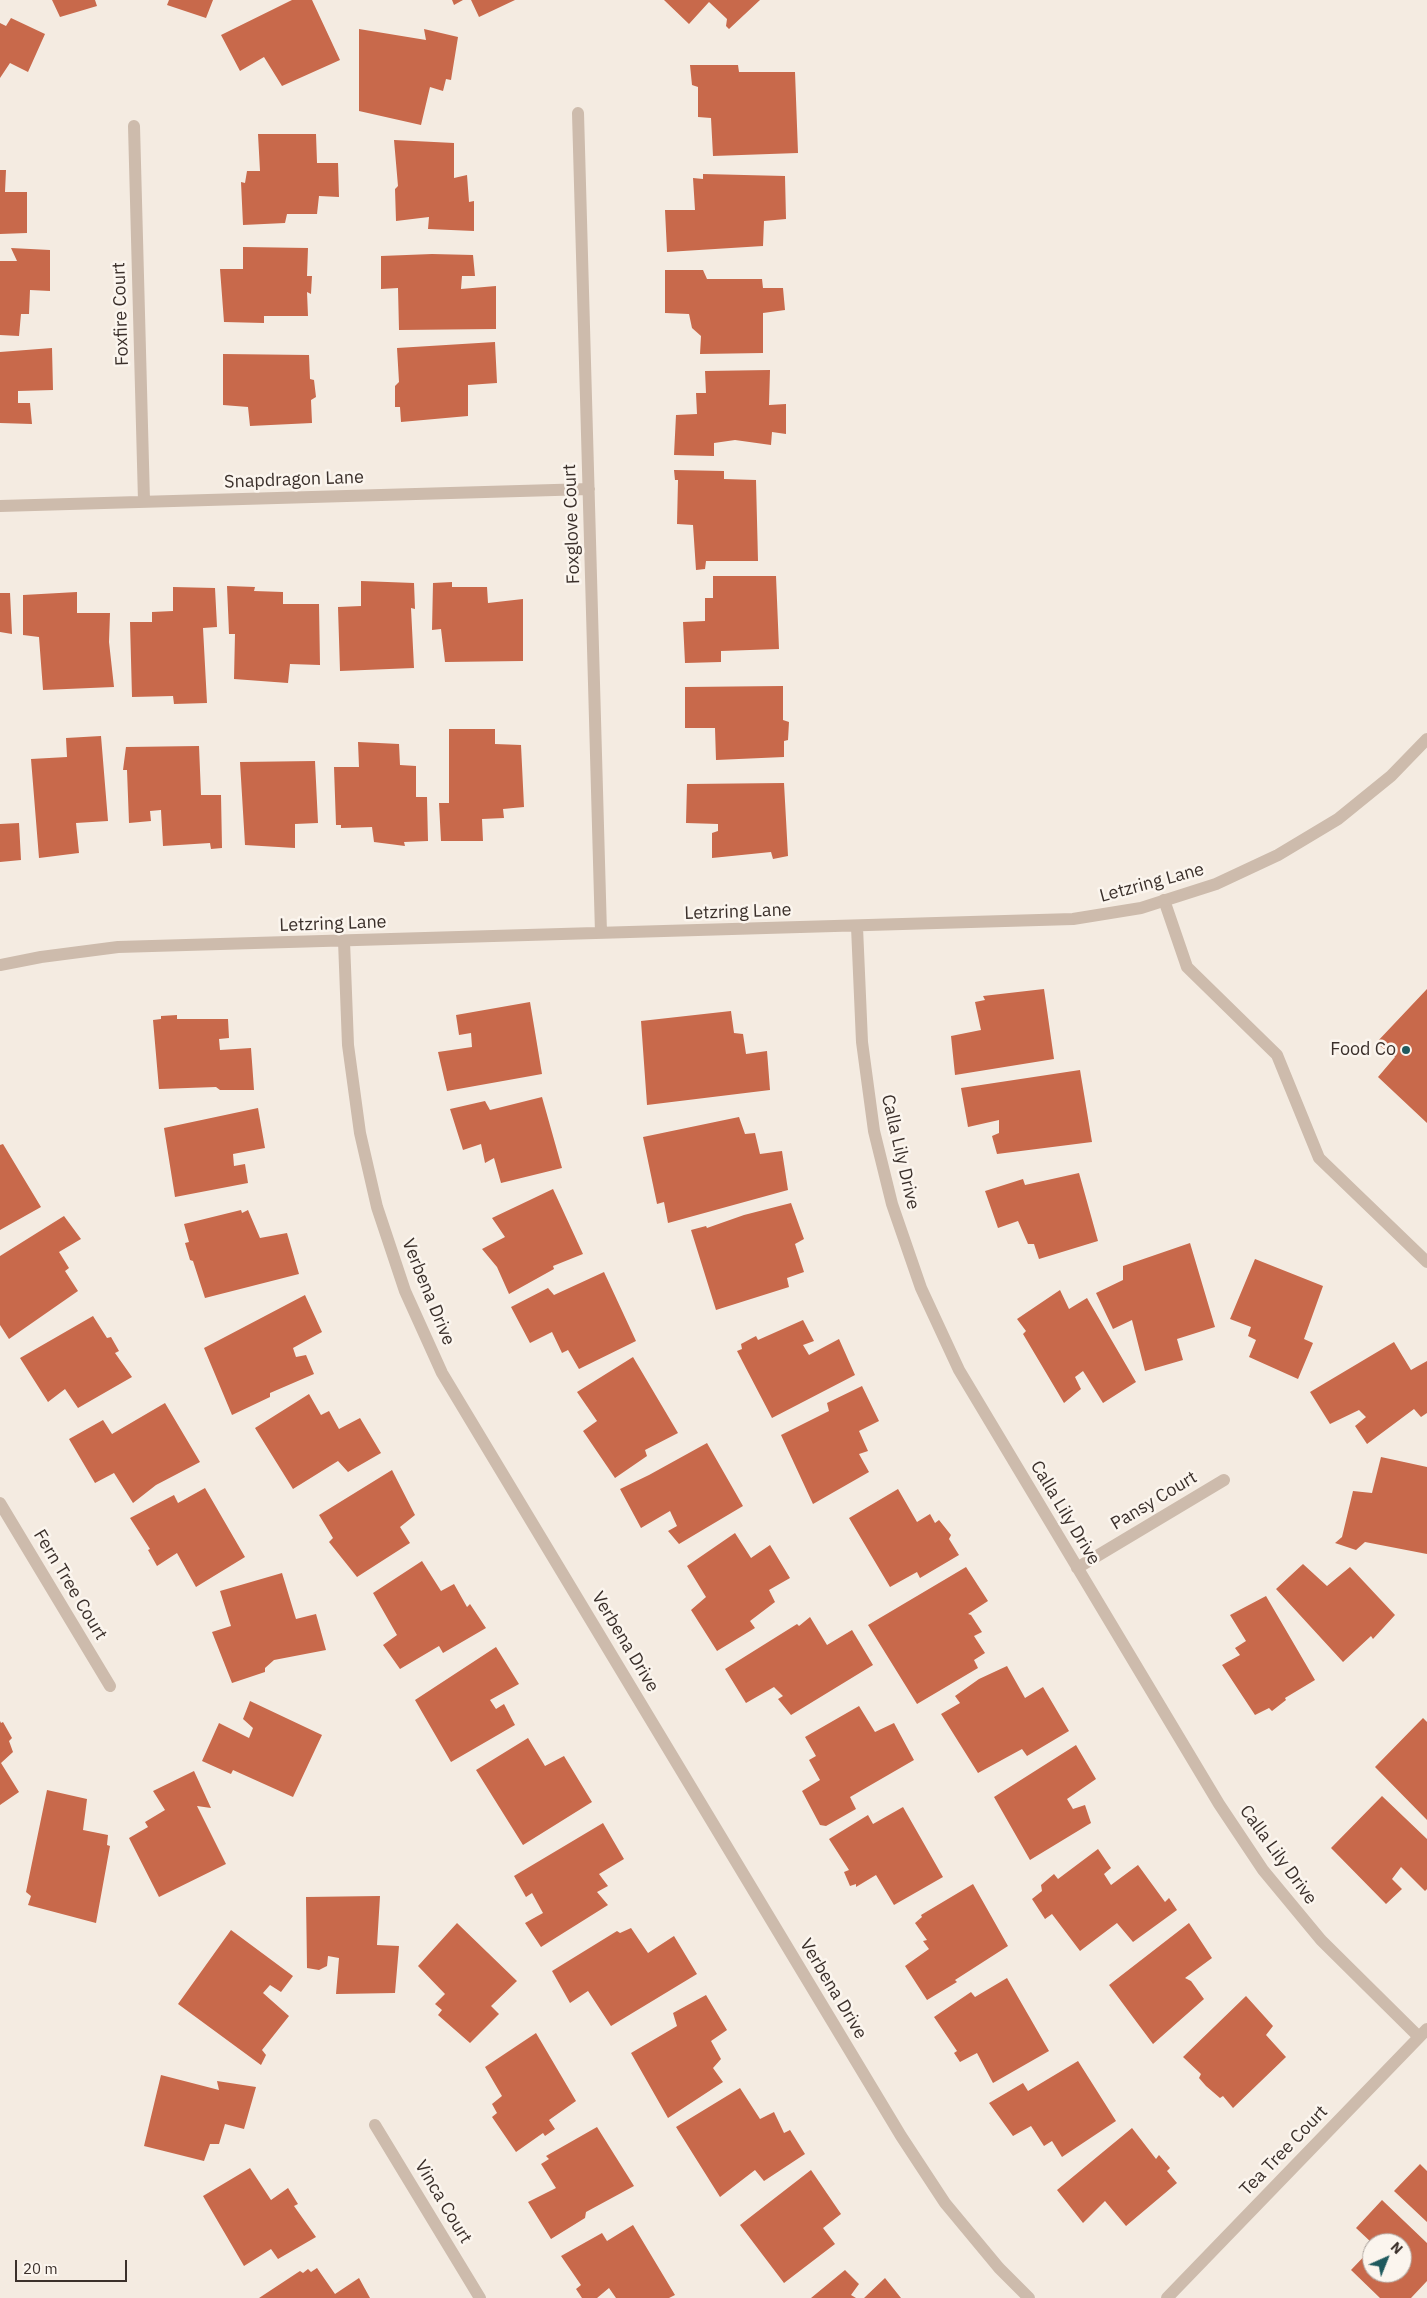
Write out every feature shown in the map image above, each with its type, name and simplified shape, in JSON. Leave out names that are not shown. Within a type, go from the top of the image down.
[{"type":"street","name":"Foxglove Court","points":[[578,113],[601,933]]},
{"type":"street","name":"Foxfire Court","points":[[134,126],[144,501]]},
{"type":"street","name":"Snapdragon Lane","points":[[0,506],[589,489]]},
{"type":"street","name":"Letzring Lane","points":[[0,965],[41,957],[118,947],[1073,919],[1141,908],[1216,884],[1278,856],[1338,819],[1391,776],[1427,739]]},
{"type":"street","points":[[1164,900],[1188,967],[1277,1055],[1319,1158],[1427,1262]]},
{"type":"street","name":"Calla Lily Drive","points":[[857,926],[862,1042],[874,1131],[892,1204],[921,1288],[959,1370],[1219,1804],[1263,1870],[1321,1940],[1423,2033]]},
{"type":"street","name":"Verbena Drive","points":[[344,941],[348,1045],[360,1134],[372,1188],[405,1291],[442,1373],[901,2136],[945,2203],[999,2268],[1029,2298]]},
{"type":"street","name":"Pansy Court","points":[[1077,1568],[1224,1480]]},
{"type":"street","name":"Fern Tree Court","points":[[0,1502],[110,1686]]},
{"type":"street","name":"Tea Tree Court","points":[[1167,2298],[1423,2033]]},
{"type":"street","name":"Vinca Court","points":[[375,2125],[480,2298]]},
{"type":"building","points":[[52,0],[95,0],[97,6],[60,17]]},
{"type":"building","points":[[169,0],[213,0],[206,18],[167,5]]},
{"type":"building","points":[[292,0],[312,0],[340,60],[282,86],[264,57],[240,71],[221,35]]},
{"type":"building","points":[[452,0],[463,0],[454,5]]},
{"type":"building","points":[[471,0],[515,0],[479,17]]},
{"type":"building","points":[[664,0],[760,0],[729,29],[726,26],[727,19],[709,2],[689,24]]},
{"type":"building","points":[[11,18],[45,34],[28,72],[10,63],[0,78],[0,23],[6,26]]},
{"type":"building","points":[[359,29],[426,40],[424,29],[458,37],[451,80],[446,79],[443,91],[430,87],[421,125],[359,111]]},
{"type":"building","points":[[690,65],[738,65],[739,72],[795,72],[798,153],[713,156],[711,118],[698,117],[698,87],[692,85]]},
{"type":"building","points":[[258,134],[316,134],[317,163],[338,163],[339,197],[319,196],[317,214],[287,214],[285,223],[243,225],[241,182],[245,183],[247,171],[260,171]]},
{"type":"building","points":[[394,140],[454,143],[454,178],[467,175],[469,202],[474,201],[474,231],[428,229],[429,217],[396,221],[395,189],[398,186]]},
{"type":"building","points":[[0,170],[6,170],[5,192],[27,192],[27,233],[0,234]]},
{"type":"building","points":[[703,174],[785,176],[786,219],[764,221],[763,246],[667,252],[665,210],[695,210],[693,178],[703,179]]},
{"type":"building","points":[[243,247],[308,248],[307,276],[312,276],[311,294],[307,292],[308,316],[264,316],[264,323],[224,322],[220,269],[243,269]]},
{"type":"building","points":[[11,248],[50,250],[50,291],[30,290],[29,314],[21,314],[19,336],[0,335],[0,261],[17,261]]},
{"type":"building","points":[[473,255],[475,276],[462,276],[461,289],[496,286],[496,329],[399,330],[398,288],[381,289],[381,256]]},
{"type":"building","points":[[665,270],[703,270],[707,279],[762,279],[763,288],[783,288],[785,310],[763,313],[763,353],[700,354],[701,336],[692,328],[689,314],[665,313]]},
{"type":"building","points":[[495,342],[497,383],[468,385],[468,416],[401,422],[400,407],[395,407],[395,386],[399,382],[397,348]]},
{"type":"building","points":[[52,348],[53,390],[18,391],[18,403],[30,403],[32,424],[0,423],[0,352]]},
{"type":"building","points":[[223,354],[309,355],[310,379],[314,380],[316,397],[311,400],[312,423],[250,426],[248,407],[223,405]]},
{"type":"building","points":[[770,370],[769,405],[786,404],[786,434],[772,432],[771,445],[735,440],[714,443],[714,456],[674,455],[676,415],[697,414],[696,393],[706,393],[705,371]]},
{"type":"building","points":[[674,470],[724,471],[724,479],[756,480],[758,561],[706,561],[705,569],[696,570],[693,525],[677,524],[678,480],[675,480]]},
{"type":"building","points":[[713,576],[776,576],[779,649],[721,651],[721,662],[685,663],[683,622],[705,621],[705,598],[713,598]]},
{"type":"building","points":[[361,581],[414,583],[415,609],[411,608],[414,668],[340,671],[338,607],[361,606]]},
{"type":"building","points":[[452,582],[452,587],[487,587],[488,603],[523,599],[523,661],[445,662],[441,629],[432,630],[433,583]]},
{"type":"building","points":[[227,586],[255,587],[254,591],[283,592],[283,604],[319,604],[320,665],[290,664],[288,683],[234,679],[235,634],[229,634]]},
{"type":"building","points":[[173,587],[215,588],[217,627],[203,628],[207,703],[174,704],[173,696],[132,697],[130,622],[152,622],[152,612],[173,611]]},
{"type":"building","points":[[77,592],[77,613],[110,613],[109,642],[114,687],[43,690],[39,637],[23,635],[23,595]]},
{"type":"building","points":[[0,593],[10,593],[12,634],[0,632]]},
{"type":"building","points":[[783,686],[783,720],[789,722],[788,740],[784,741],[784,757],[716,760],[715,728],[685,728],[685,687]]},
{"type":"building","points":[[449,729],[495,729],[495,744],[521,745],[524,807],[503,809],[504,818],[482,819],[483,841],[441,841],[439,803],[449,803]]},
{"type":"building","points":[[101,736],[108,821],[76,823],[79,853],[39,858],[31,759],[67,757],[66,738]]},
{"type":"building","points":[[358,742],[399,744],[400,765],[416,766],[416,797],[427,797],[428,841],[404,842],[405,846],[374,842],[372,827],[341,828],[341,825],[336,825],[334,767],[359,767]]},
{"type":"building","points":[[199,746],[201,795],[221,795],[222,848],[211,849],[210,843],[163,846],[161,810],[150,811],[151,821],[129,823],[127,770],[123,770],[126,747]]},
{"type":"building","points":[[315,761],[318,823],[295,824],[295,848],[245,845],[240,762]]},
{"type":"building","points":[[784,783],[788,856],[773,859],[771,852],[712,858],[712,833],[718,831],[718,824],[686,823],[687,784]]},
{"type":"building","points":[[19,823],[21,860],[0,862],[0,824]]},
{"type":"building","points":[[1044,989],[1054,1059],[955,1075],[951,1036],[981,1030],[975,1002],[985,1000],[983,996]]},
{"type":"building","name":"Food Co","points":[[1427,989],[1427,1123],[1378,1077],[1395,1057],[1376,1043]]},
{"type":"building","points":[[530,1002],[542,1074],[447,1091],[438,1052],[472,1047],[471,1033],[459,1035],[456,1015]]},
{"type":"building","points":[[731,1011],[734,1033],[743,1034],[746,1054],[767,1051],[770,1090],[647,1105],[641,1021]]},
{"type":"building","points":[[177,1015],[177,1019],[228,1019],[229,1038],[219,1039],[220,1050],[251,1048],[254,1090],[220,1090],[216,1087],[159,1089],[153,1020],[161,1019],[161,1016]]},
{"type":"building","points":[[1080,1070],[1092,1142],[997,1154],[992,1136],[999,1133],[999,1120],[968,1127],[961,1088]]},
{"type":"building","points":[[542,1097],[562,1168],[501,1183],[494,1158],[485,1163],[481,1144],[463,1150],[450,1109],[485,1101],[490,1110]]},
{"type":"building","points":[[258,1108],[265,1148],[233,1154],[234,1166],[245,1164],[248,1183],[175,1197],[164,1128]]},
{"type":"building","points":[[739,1117],[745,1134],[755,1133],[760,1154],[782,1151],[788,1190],[668,1223],[664,1202],[657,1204],[643,1137]]},
{"type":"building","points":[[3,1144],[41,1207],[0,1230],[0,1145]]},
{"type":"building","points":[[1079,1173],[1098,1241],[1039,1259],[1034,1244],[1028,1244],[1018,1221],[998,1228],[985,1191],[1023,1179],[1025,1185]]},
{"type":"building","points":[[553,1189],[583,1254],[553,1266],[554,1269],[509,1294],[497,1267],[482,1249],[505,1237],[492,1218]]},
{"type":"building","points":[[791,1203],[804,1239],[795,1244],[804,1272],[787,1278],[789,1287],[716,1310],[691,1230],[706,1226],[707,1228],[744,1215]]},
{"type":"building","points":[[241,1210],[242,1213],[248,1210],[260,1238],[287,1233],[299,1274],[205,1298],[185,1243],[189,1242],[184,1224]]},
{"type":"building","points":[[64,1216],[81,1239],[59,1252],[69,1268],[65,1271],[78,1291],[9,1339],[0,1325],[0,1256]]},
{"type":"building","points":[[1190,1243],[1215,1327],[1177,1339],[1183,1360],[1145,1371],[1132,1320],[1113,1329],[1096,1293],[1123,1280],[1123,1266]]},
{"type":"building","points":[[1255,1259],[1323,1286],[1304,1339],[1313,1343],[1298,1379],[1249,1357],[1256,1340],[1248,1336],[1251,1327],[1230,1319]]},
{"type":"building","points":[[604,1272],[636,1341],[579,1369],[568,1350],[562,1353],[552,1332],[530,1343],[511,1307],[548,1288],[554,1295]]},
{"type":"building","points":[[1060,1290],[1069,1309],[1087,1298],[1136,1382],[1103,1403],[1083,1371],[1075,1377],[1081,1389],[1064,1403],[1023,1334],[1026,1331],[1017,1319]]},
{"type":"building","points":[[305,1295],[322,1332],[293,1348],[296,1357],[306,1355],[314,1374],[270,1393],[270,1397],[232,1415],[204,1348]]},
{"type":"building","points":[[93,1316],[107,1338],[111,1337],[119,1351],[115,1353],[132,1377],[78,1408],[65,1389],[48,1402],[20,1358]]},
{"type":"building","points":[[803,1320],[814,1341],[803,1345],[809,1355],[839,1339],[855,1375],[772,1418],[737,1351],[742,1349],[741,1344],[756,1336],[758,1340]]},
{"type":"building","points":[[1394,1342],[1411,1370],[1427,1361],[1427,1413],[1421,1417],[1414,1409],[1367,1444],[1355,1426],[1366,1417],[1359,1410],[1330,1424],[1310,1392]]},
{"type":"building","points":[[633,1357],[678,1433],[645,1450],[647,1456],[615,1478],[583,1431],[597,1421],[577,1392]]},
{"type":"building","points":[[862,1386],[879,1421],[859,1431],[868,1451],[859,1454],[869,1472],[813,1504],[781,1435],[829,1411],[827,1403]]},
{"type":"building","points":[[309,1394],[321,1415],[329,1411],[339,1429],[360,1418],[381,1453],[348,1472],[338,1461],[293,1489],[255,1428]]},
{"type":"building","points":[[165,1403],[200,1462],[156,1485],[133,1503],[114,1473],[95,1483],[69,1439],[103,1420],[112,1434]]},
{"type":"building","points":[[707,1443],[743,1506],[679,1544],[668,1531],[677,1526],[670,1511],[641,1528],[620,1489]]},
{"type":"building","points":[[1381,1457],[1427,1467],[1427,1554],[1365,1542],[1356,1550],[1335,1543],[1342,1537],[1353,1491],[1372,1493]]},
{"type":"building","points":[[392,1470],[415,1515],[400,1527],[410,1543],[357,1577],[329,1542],[333,1538],[319,1515]]},
{"type":"building","points":[[205,1488],[245,1557],[196,1587],[177,1553],[157,1566],[148,1550],[150,1549],[130,1518],[174,1495],[178,1503]]},
{"type":"building","points":[[898,1489],[917,1522],[930,1514],[935,1523],[939,1520],[951,1535],[949,1539],[959,1555],[920,1578],[917,1572],[890,1587],[849,1518]]},
{"type":"building","points":[[735,1533],[751,1558],[770,1545],[790,1578],[769,1590],[775,1602],[750,1621],[755,1628],[717,1651],[691,1610],[706,1597],[687,1566]]},
{"type":"building","points":[[422,1561],[441,1591],[454,1584],[467,1607],[470,1604],[486,1628],[443,1653],[439,1646],[400,1669],[383,1645],[397,1635],[373,1593]]},
{"type":"building","points":[[1303,1564],[1327,1586],[1350,1567],[1395,1615],[1373,1639],[1371,1636],[1343,1662],[1276,1589]]},
{"type":"building","points":[[966,1567],[988,1601],[968,1614],[971,1615],[982,1632],[974,1636],[985,1653],[974,1660],[978,1668],[917,1704],[868,1625]]},
{"type":"building","points":[[282,1573],[296,1619],[316,1614],[326,1650],[274,1660],[265,1668],[265,1672],[232,1683],[212,1632],[231,1626],[220,1591]]},
{"type":"building","points":[[1266,1596],[1315,1680],[1285,1698],[1286,1700],[1272,1711],[1269,1708],[1255,1715],[1222,1665],[1240,1655],[1235,1648],[1246,1641],[1230,1615]]},
{"type":"building","points":[[810,1617],[827,1645],[852,1630],[873,1665],[791,1715],[778,1699],[783,1696],[774,1687],[746,1703],[725,1669],[797,1624],[799,1626]]},
{"type":"building","points":[[496,1647],[519,1684],[490,1700],[496,1709],[504,1704],[515,1725],[451,1762],[415,1700]]},
{"type":"building","points":[[1007,1666],[1025,1698],[1043,1687],[1069,1731],[1027,1756],[1022,1749],[978,1773],[941,1714],[960,1703],[955,1696],[979,1679]]},
{"type":"building","points":[[250,1701],[322,1735],[293,1797],[233,1770],[231,1774],[202,1761],[219,1723],[249,1738],[253,1728],[243,1719]]},
{"type":"building","points":[[859,1706],[875,1732],[894,1723],[914,1760],[850,1797],[856,1809],[826,1826],[820,1825],[802,1791],[820,1780],[809,1760],[816,1756],[805,1737]]},
{"type":"building","points":[[1423,1718],[1427,1722],[1427,1820],[1375,1767]]},
{"type":"building","points":[[0,1721],[1,1723],[3,1722],[12,1738],[9,1741],[13,1752],[1,1763],[19,1792],[0,1805]]},
{"type":"building","points":[[528,1738],[545,1766],[564,1756],[592,1802],[523,1845],[476,1770]]},
{"type":"building","points":[[1076,1745],[1096,1779],[1067,1799],[1073,1809],[1085,1805],[1091,1823],[1030,1860],[994,1797]]},
{"type":"building","points":[[194,1771],[211,1808],[197,1806],[226,1864],[159,1897],[129,1838],[148,1827],[145,1822],[165,1810],[153,1791]]},
{"type":"building","points":[[47,1790],[87,1799],[83,1830],[108,1835],[107,1845],[110,1846],[96,1923],[28,1905],[31,1896],[26,1892]]},
{"type":"building","points":[[1382,1796],[1427,1839],[1427,1889],[1425,1891],[1401,1867],[1392,1879],[1402,1889],[1386,1904],[1331,1848]]},
{"type":"building","points":[[903,1807],[943,1877],[894,1905],[876,1875],[856,1887],[856,1884],[850,1886],[844,1872],[849,1870],[829,1839],[868,1815],[873,1824]]},
{"type":"building","points":[[603,1823],[624,1859],[599,1874],[608,1886],[597,1892],[608,1905],[541,1947],[525,1923],[543,1913],[532,1893],[526,1897],[514,1876]]},
{"type":"building","points":[[1098,1849],[1111,1868],[1104,1874],[1111,1885],[1138,1865],[1165,1902],[1169,1898],[1177,1910],[1133,1942],[1117,1923],[1080,1951],[1052,1914],[1045,1919],[1032,1899],[1042,1891],[1041,1885],[1054,1874],[1058,1879]]},
{"type":"building","points":[[973,1884],[1008,1946],[955,1980],[957,1982],[927,2000],[905,1966],[929,1949],[923,1941],[927,1940],[915,1923],[922,1917],[921,1915]]},
{"type":"building","points":[[380,1896],[377,1945],[399,1946],[395,1993],[336,1994],[339,1958],[328,1956],[327,1966],[319,1970],[307,1968],[306,1897]]},
{"type":"building","points":[[457,1923],[517,1981],[491,2006],[499,2014],[470,2043],[438,2015],[442,2010],[435,2004],[445,1994],[418,1966]]},
{"type":"building","points":[[1189,1923],[1212,1958],[1185,1978],[1191,1981],[1204,1999],[1153,2044],[1109,1985]]},
{"type":"building","points":[[631,1928],[648,1953],[674,1936],[697,1974],[611,2026],[588,1991],[570,2003],[552,1971],[617,1931],[620,1933]]},
{"type":"building","points":[[231,1930],[293,1976],[281,1992],[270,1985],[263,1993],[289,2016],[262,2050],[266,2055],[261,2065],[178,2004]]},
{"type":"building","points":[[1007,1978],[1049,2051],[993,2083],[977,2053],[960,2062],[954,2053],[957,2051],[934,2017],[971,1992],[975,1997]]},
{"type":"building","points":[[706,1995],[727,2030],[711,2041],[721,2059],[713,2068],[723,2082],[668,2118],[631,2053],[677,2026],[673,2013]]},
{"type":"building","points":[[1246,1996],[1273,2026],[1266,2035],[1286,2057],[1233,2108],[1223,2096],[1220,2098],[1206,2086],[1199,2078],[1201,2074],[1183,2057]]},
{"type":"building","points":[[536,2033],[576,2101],[549,2120],[555,2129],[545,2136],[543,2133],[516,2152],[492,2117],[497,2113],[492,2104],[502,2096],[485,2067]]},
{"type":"building","points":[[1078,2061],[1116,2121],[1062,2157],[1052,2141],[1044,2146],[1031,2126],[1013,2136],[989,2103],[1023,2083],[1028,2091]]},
{"type":"building","points":[[161,2075],[219,2090],[217,2081],[256,2087],[244,2129],[225,2124],[219,2144],[210,2144],[204,2161],[144,2146]]},
{"type":"building","points":[[740,2088],[760,2119],[774,2112],[784,2133],[790,2130],[805,2154],[764,2181],[755,2170],[720,2197],[676,2127]]},
{"type":"building","points":[[597,2127],[634,2186],[586,2212],[585,2218],[551,2239],[528,2202],[556,2188],[541,2164],[549,2159],[546,2156]]},
{"type":"building","points":[[1132,2128],[1156,2159],[1159,2155],[1170,2168],[1167,2171],[1177,2183],[1126,2226],[1105,2201],[1083,2223],[1057,2190]]},
{"type":"building","points":[[1420,2164],[1427,2171],[1427,2222],[1394,2191]]},
{"type":"building","points":[[250,2168],[271,2200],[288,2188],[298,2204],[294,2206],[316,2237],[278,2259],[271,2249],[244,2266],[203,2196]]},
{"type":"building","points":[[811,2170],[841,2214],[823,2228],[835,2244],[784,2283],[740,2225]]},
{"type":"building","points":[[1382,2200],[1427,2243],[1427,2281],[1411,2298],[1380,2298],[1364,2283],[1412,2283],[1412,2233],[1362,2234],[1356,2228]]},
{"type":"building","points":[[633,2225],[675,2295],[669,2298],[616,2298],[609,2288],[597,2298],[582,2298],[576,2289],[581,2285],[561,2256],[602,2233],[607,2241]]},
{"type":"building","points":[[1362,2258],[1362,2281],[1351,2270]]},
{"type":"building","points":[[317,2268],[335,2294],[359,2278],[370,2298],[259,2298],[300,2271],[303,2273],[308,2269],[311,2272]]},
{"type":"building","points":[[845,2270],[859,2284],[851,2295],[856,2298],[811,2298]]},
{"type":"building","points":[[885,2278],[901,2298],[864,2298]]},
{"type":"place","name":"Food Co","points":[[1406,1050]]}]
